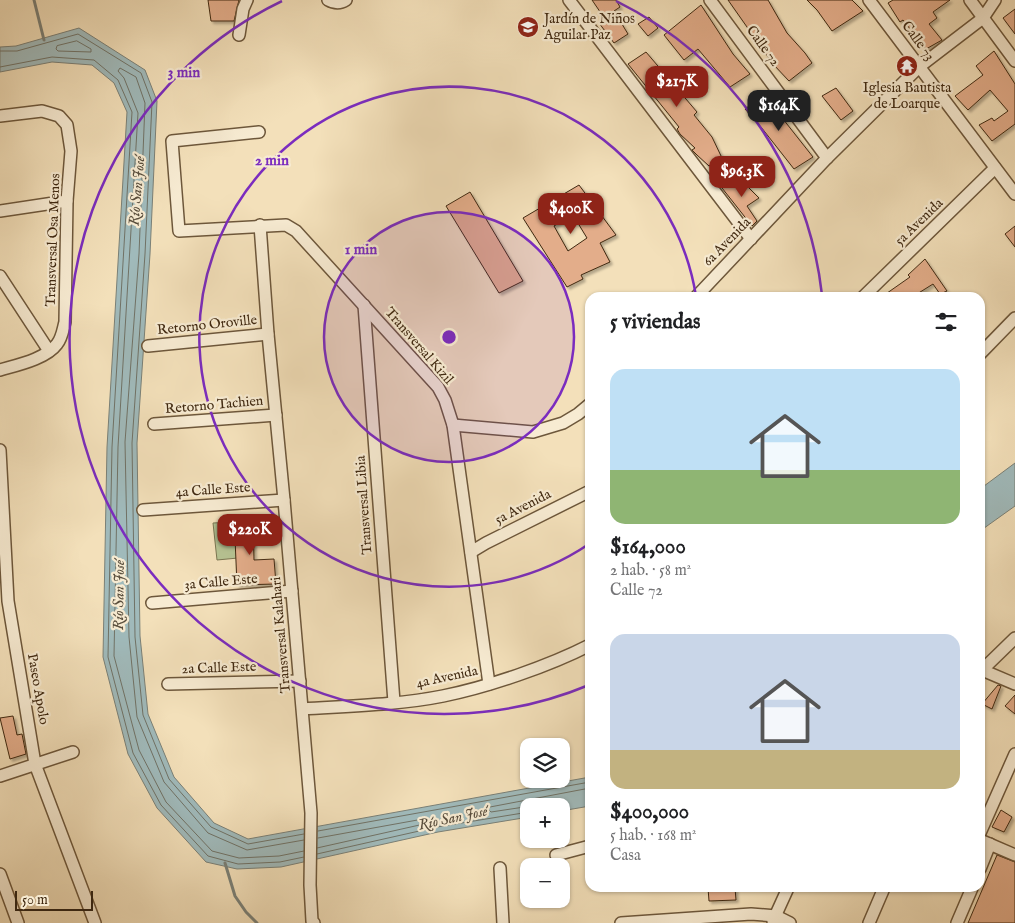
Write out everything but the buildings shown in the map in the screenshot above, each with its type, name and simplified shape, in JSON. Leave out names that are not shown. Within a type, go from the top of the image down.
[{"type":"street","points":[[239,35],[243,9],[247,0]]},
{"type":"street","points":[[328,0],[335,3],[344,2]]},
{"type":"street","points":[[570,0],[751,239]]},
{"type":"street","name":"Calle 72","points":[[710,0],[827,158]]},
{"type":"street","name":"Calle 73","points":[[870,0],[1015,194]]},
{"type":"street","points":[[970,0],[1015,62]]},
{"type":"street","name":"6a Avenida","points":[[700,292],[827,158],[919,67],[983,18],[995,0]]},
{"type":"street","name":"Transversal Osa Menos","points":[[0,116],[42,111],[59,116],[67,125],[71,150],[67,201],[65,322],[57,344],[49,351]]},
{"type":"street","name":"Transversal Kizil","points":[[259,132],[172,142],[179,231],[286,225],[296,231],[438,386],[446,400],[453,425],[489,684]]},
{"type":"street","name":"5a Avenida","points":[[868,292],[995,168]]},
{"type":"street","points":[[0,211],[67,201]]},
{"type":"street","name":"Transversal Kalahari","points":[[260,225],[268,334],[303,709],[311,813],[310,885],[312,921],[314,923]]},
{"type":"street","points":[[0,276],[49,351],[30,361],[0,370]]},
{"type":"street","name":"Transversal Libia","points":[[364,305],[394,702]]},
{"type":"street","points":[[985,349],[1015,318]]},
{"type":"street","name":"Retorno Oroville","points":[[148,346],[268,334]]},
{"type":"street","points":[[453,425],[532,432],[563,423],[585,408]]},
{"type":"street","name":"Retorno Tachien","points":[[154,424],[276,415]]},
{"type":"street","name":"Paseo Apolo","points":[[0,450],[8,601],[35,764],[95,923]]},
{"type":"street","name":"5a Avenida","points":[[471,552],[585,494]]},
{"type":"street","name":"4a Calle Este","points":[[143,510],[284,500]]},
{"type":"street","name":"3a Calle Este","points":[[152,603],[292,591]]},
{"type":"street","points":[[985,667],[1015,638]]},
{"type":"street","name":"4a Avenida","points":[[303,709],[443,696],[489,684],[585,647]]},
{"type":"street","points":[[985,673],[1015,684]]},
{"type":"street","name":"2a Calle Este","points":[[168,684],[300,680]]},
{"type":"street","points":[[0,776],[73,752]]},
{"type":"street","points":[[985,822],[1015,754]]},
{"type":"street","points":[[985,842],[1015,855]]},
{"type":"street","points":[[556,855],[585,847]]},
{"type":"street","points":[[500,868],[503,923]]},
{"type":"street","points":[[0,874],[18,923]]},
{"type":"street","points":[[774,920],[786,892]]},
{"type":"street","points":[[868,923],[882,892]]},
{"type":"street","points":[[957,923],[970,892]]},
{"type":"street","points":[[621,923],[752,914],[790,923]]},
{"type":"green space","points":[[234,522],[238,558],[217,560],[213,523]]},
{"type":"water","name":"Río San José","points":[[79,28],[145,70],[157,101],[150,254],[137,443],[140,636],[148,714],[174,777],[214,823],[248,839],[529,788],[570,788],[570,781],[585,778],[585,807],[570,809],[570,798],[520,798],[520,818],[438,832],[281,867],[237,869],[206,862],[157,808],[128,754],[103,657],[107,447],[127,112],[114,83],[92,65],[52,62],[0,72],[0,47],[16,46]]},
{"type":"water","points":[[1015,463],[1015,506],[985,527],[985,485]]},
{"type":"waterway","points":[[34,0],[44,40]]},
{"type":"waterway","points":[[225,863],[235,896],[246,912],[257,923]]},
{"type":"place","name":"Jardín de Niños Aguilar Paz","points":[[528,27]]},
{"type":"place","name":"Iglesia Bautista de Loarque","points":[[907,66]]}]
